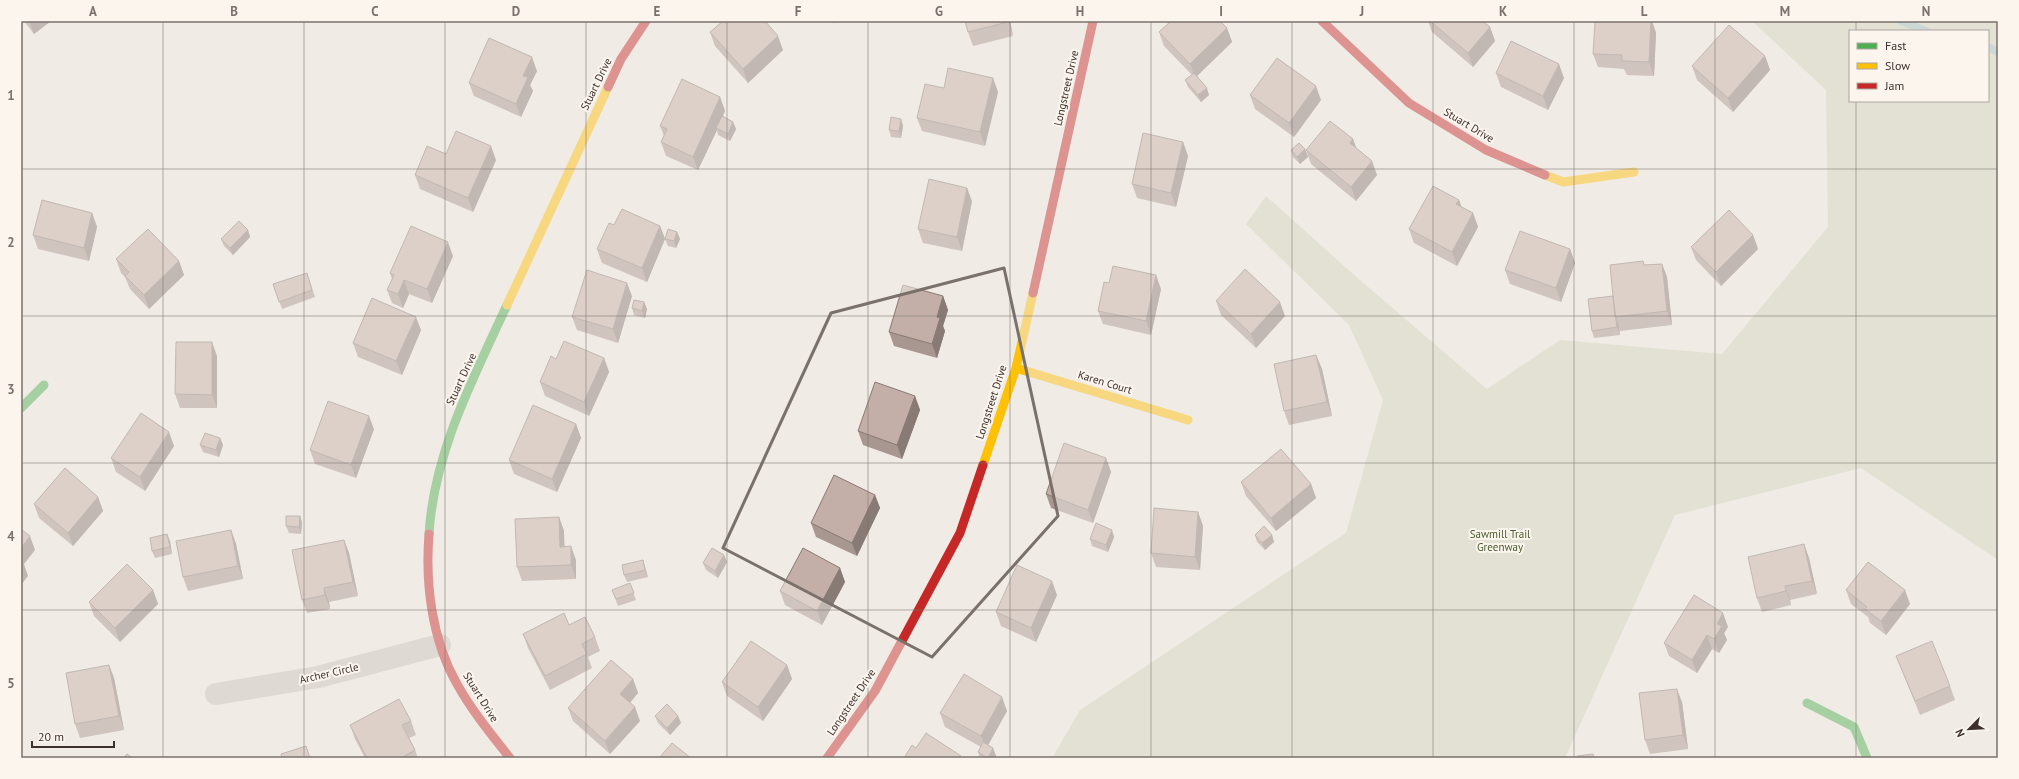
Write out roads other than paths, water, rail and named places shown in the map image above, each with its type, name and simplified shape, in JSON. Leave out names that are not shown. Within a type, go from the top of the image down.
[{"type":"street","name":"Stuart Drive","points":[[510,758],[478,718],[456,683],[440,645],[431,606],[427,556],[430,513],[439,469],[460,407],[621,59],[646,21]]},
{"type":"street","name":"Longstreet Drive","points":[[827,758],[874,691],[960,533],[1016,368],[1093,21]]},
{"type":"street","name":"Stuart Drive","points":[[1322,21],[1409,103],[1486,150],[1563,182],[1634,172]]},
{"type":"street","name":"Karen Court","points":[[1016,368],[1188,420]]},
{"type":"street","points":[[21,408],[44,385]]},
{"type":"street","name":"Archer Circle","points":[[216,694],[318,677],[440,645]]},
{"type":"street","points":[[1807,703],[1854,727],[1867,758]]},
{"type":"waterway","points":[[1901,21],[1924,30]]},
{"type":"waterway","points":[[1989,48],[1998,52]]},
{"type":"park label","name":"Sawmill Trail Greenway","points":[[1500,540]]}]
